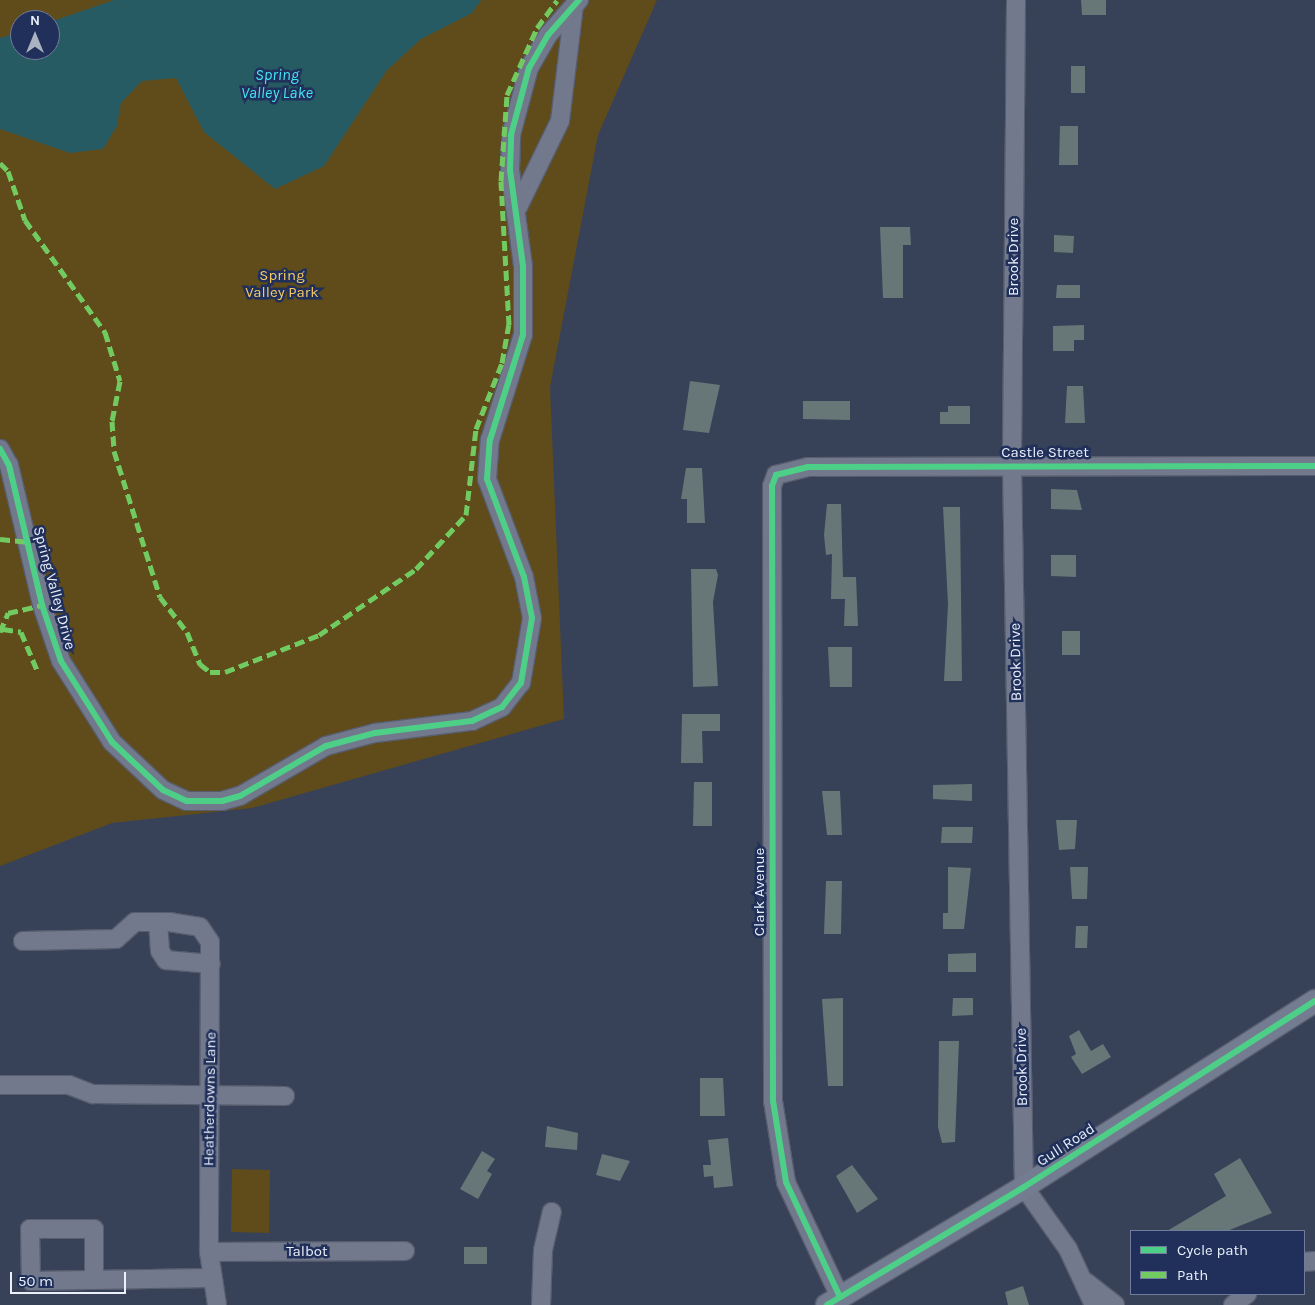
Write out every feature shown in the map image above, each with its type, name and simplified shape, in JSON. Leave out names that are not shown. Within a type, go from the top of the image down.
[{"type":"main road","name":"Gull Road","points":[[834,1301],[1024,1187],[1315,1001]]},
{"type":"street","name":"Brook Drive","points":[[1016,0],[1012,465],[1024,1187]]},
{"type":"street","name":"Spring Valley Drive","points":[[0,449],[9,465],[42,605],[61,661],[117,748],[163,790],[186,801],[222,800],[349,739],[472,721],[489,715],[513,697],[521,684],[532,618],[524,577],[488,479],[490,440],[523,335],[518,206],[510,170],[518,100],[548,35],[577,3]]},
{"type":"street","name":"Spring Valley Drive","points":[[518,206],[560,121],[577,3]]},
{"type":"street","name":"Castle Street","points":[[776,475],[808,467],[1012,465],[1315,466]]},
{"type":"street","name":"Clark Avenue","points":[[776,475],[772,486],[773,1101],[786,1182],[834,1301]]},
{"type":"street","name":"Heatherdowns Lane","points":[[23,941],[116,940],[135,922],[163,922],[200,927],[210,942],[209,1252],[210,1278],[217,1305]]},
{"type":"street","points":[[163,922],[160,951],[166,960],[211,964]]},
{"type":"street","points":[[0,1085],[69,1085],[92,1094],[285,1096]]},
{"type":"street","points":[[1024,1187],[1086,1282],[1094,1305]]},
{"type":"street","points":[[541,1305],[543,1250],[552,1212]]},
{"type":"street","points":[[94,1280],[94,1228],[30,1229],[31,1281],[94,1280],[210,1278]]},
{"type":"street","name":"Talbot","points":[[209,1252],[405,1251]]},
{"type":"street","points":[[1086,1282],[1115,1305]]},
{"type":"street","points":[[1233,1305],[1245,1295]]},
{"type":"green space","name":"Spring Valley Park","points":[[0,0],[657,0],[598,135],[550,387],[564,719],[252,808],[112,823],[0,866]]},
{"type":"green space","points":[[232,1169],[270,1170],[269,1233],[231,1232]]},
{"type":"water","name":"Spring Valley Lake","points":[[114,0],[481,0],[472,13],[421,39],[387,70],[324,166],[275,189],[204,132],[176,78],[142,81],[121,103],[117,126],[103,149],[70,153],[0,129],[0,38],[10,35],[10,60],[60,60],[60,19]]},
{"type":"building","points":[[1081,0],[1106,0],[1106,15],[1082,15]]},
{"type":"building","points":[[1071,66],[1085,66],[1085,93],[1071,93]]},
{"type":"building","points":[[1060,126],[1078,126],[1078,165],[1059,165]]},
{"type":"building","points":[[880,227],[910,227],[911,245],[903,245],[903,298],[883,298]]},
{"type":"building","points":[[1054,235],[1074,236],[1073,253],[1054,252]]},
{"type":"building","points":[[1057,285],[1080,285],[1080,298],[1056,298]]},
{"type":"building","points":[[1084,325],[1084,340],[1074,340],[1074,351],[1053,351],[1053,326]]},
{"type":"building","points":[[690,381],[720,385],[709,433],[683,430]]},
{"type":"building","points":[[1067,386],[1083,386],[1085,423],[1065,423]]},
{"type":"building","points":[[803,401],[850,401],[850,420],[803,419]]},
{"type":"building","points":[[948,406],[970,406],[970,424],[940,424],[940,412],[948,412]]},
{"type":"building","points":[[686,468],[702,468],[705,523],[687,523],[687,499],[681,499]]},
{"type":"building","points":[[1051,489],[1077,490],[1082,510],[1051,509]]},
{"type":"building","points":[[827,504],[841,504],[843,577],[856,577],[858,626],[844,626],[845,599],[831,599],[832,554],[826,555],[824,535]]},
{"type":"building","points":[[943,507],[960,507],[962,681],[944,681],[948,604]]},
{"type":"building","points":[[1051,555],[1076,555],[1076,577],[1051,576]]},
{"type":"building","points":[[691,569],[716,569],[718,575],[713,602],[718,686],[693,687]]},
{"type":"building","points":[[1062,631],[1080,631],[1080,655],[1062,655]]},
{"type":"building","points":[[828,647],[852,647],[852,687],[830,687]]},
{"type":"building","points":[[682,714],[720,714],[720,731],[702,731],[703,763],[681,763]]},
{"type":"building","points":[[694,782],[712,782],[712,826],[693,826]]},
{"type":"building","points":[[972,784],[972,801],[933,799],[933,785]]},
{"type":"building","points":[[822,791],[840,791],[842,835],[827,835]]},
{"type":"building","points":[[1056,820],[1077,820],[1075,849],[1059,850]]},
{"type":"building","points":[[942,827],[973,827],[972,843],[941,843]]},
{"type":"building","points":[[948,867],[971,868],[964,929],[943,929],[943,913],[948,913]]},
{"type":"building","points":[[1070,867],[1088,867],[1087,899],[1072,899]]},
{"type":"building","points":[[826,881],[842,881],[841,934],[824,934]]},
{"type":"building","points":[[1076,926],[1088,926],[1087,948],[1075,948]]},
{"type":"building","points":[[976,953],[976,972],[948,972],[948,954]]},
{"type":"building","points":[[843,998],[843,1086],[828,1086],[822,999]]},
{"type":"building","points":[[953,998],[973,998],[973,1015],[952,1016]]},
{"type":"building","points":[[1079,1030],[1091,1051],[1103,1044],[1111,1057],[1082,1074],[1071,1057],[1076,1054],[1069,1036]]},
{"type":"building","points":[[939,1041],[959,1041],[955,1142],[942,1143],[938,1127]]},
{"type":"building","points":[[700,1078],[723,1078],[725,1116],[700,1116]]},
{"type":"building","points":[[547,1126],[578,1133],[577,1150],[545,1147]]},
{"type":"building","points":[[728,1138],[733,1186],[714,1188],[713,1176],[704,1177],[703,1165],[711,1165],[708,1140]]},
{"type":"building","points":[[482,1151],[495,1159],[487,1171],[492,1174],[478,1199],[460,1189]]},
{"type":"building","points":[[602,1154],[630,1161],[620,1181],[596,1175]]},
{"type":"building","points":[[1240,1158],[1272,1213],[1230,1230],[1169,1230],[1226,1196],[1214,1174]]},
{"type":"building","points":[[852,1165],[878,1199],[857,1213],[836,1176]]},
{"type":"building","points":[[464,1247],[487,1247],[487,1264],[464,1264]]},
{"type":"building","points":[[1023,1286],[1029,1305],[1008,1305],[1005,1292]]},
{"type":"marked path","points":[[0,163],[8,171],[25,220],[105,332],[120,381],[112,421],[114,451],[160,597],[187,632],[200,664],[210,672],[225,672],[319,635],[416,569],[466,515],[476,429],[502,363],[509,325],[501,181],[507,95],[537,28],[557,0]]},
{"type":"marked path","points":[[0,539],[27,542]]},
{"type":"marked path","points":[[0,632],[8,613],[42,605]]},
{"type":"marked path","points":[[3,629],[21,632],[37,670]]},
{"type":"cycle path","points":[[0,449],[9,465],[42,605],[61,661],[112,742],[163,790],[187,801],[222,801],[240,796],[326,746],[375,733],[472,721],[502,707],[521,683],[532,618],[524,577],[487,479],[490,440],[523,335],[523,266],[510,170],[511,135],[529,68],[548,35],[579,0]]},
{"type":"cycle path","points":[[840,1297],[786,1182],[773,1101],[772,486],[776,475],[808,467],[1315,466]]},
{"type":"cycle path","points":[[827,1305],[1024,1187],[1315,1001]]}]
